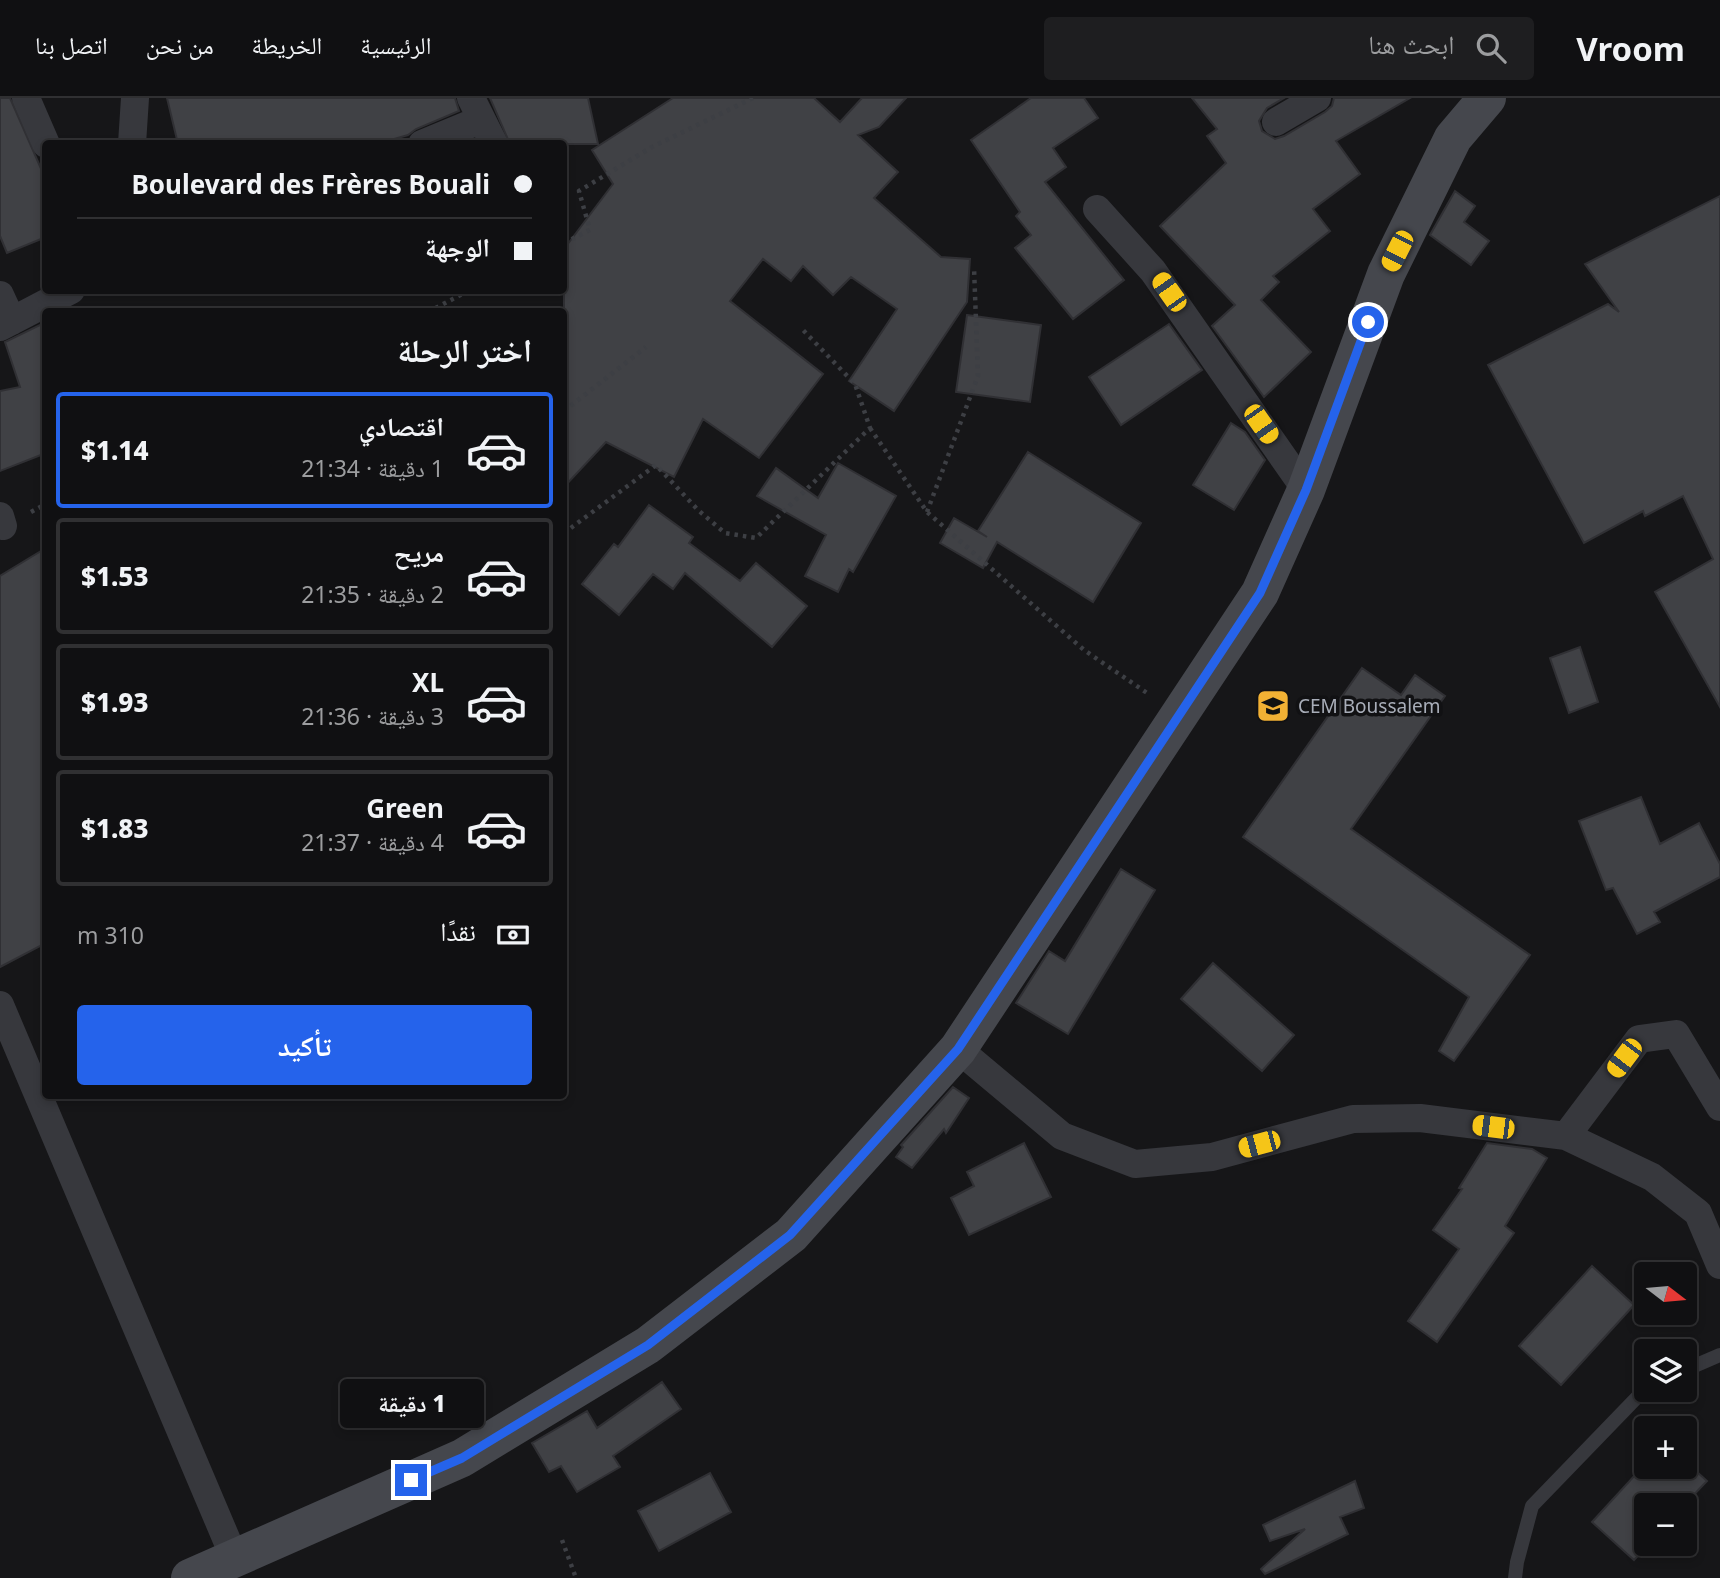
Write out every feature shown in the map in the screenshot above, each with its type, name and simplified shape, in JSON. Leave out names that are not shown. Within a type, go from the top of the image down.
[{"type":"street","points":[[26,98],[44,140]]},
{"type":"street","points":[[132,140],[135,98]]},
{"type":"street","points":[[1276,122],[1317,98]]},
{"type":"street","points":[[190,1578],[462,1458],[648,1345],[790,1235],[958,1049],[1260,593],[1306,490],[1385,274],[1453,138],[1487,98]]},
{"type":"street","points":[[432,140],[481,120]]},
{"type":"street","points":[[1097,209],[1153,271],[1306,490]]},
{"type":"street","points":[[0,295],[6,324],[63,294]]},
{"type":"street","points":[[0,1005],[40,1082]]},
{"type":"street","points":[[1566,1136],[1639,1039],[1676,1034],[1720,1107]]},
{"type":"street","points":[[958,1049],[1062,1136],[1135,1164],[1212,1157],[1353,1119],[1420,1118],[1566,1136],[1652,1177],[1709,1210],[1720,1265]]},
{"type":"street","points":[[47,1099],[234,1557]]},
{"type":"lane","points":[[1697,1365],[1720,1355]]},
{"type":"lane","points":[[1516,1578],[1517,1562],[1532,1506],[1634,1400]]},
{"type":"path","points":[[567,242],[590,230],[579,191],[652,147],[753,98]]},
{"type":"path","points":[[927,512],[978,376],[974,267]]},
{"type":"path","points":[[436,308],[462,294]]},
{"type":"path","points":[[801,328],[855,384],[870,428],[927,512],[1084,650],[1179,715]]},
{"type":"path","points":[[567,409],[646,346]]},
{"type":"path","points":[[567,531],[656,465],[698,510],[725,533],[756,538],[870,428]]},
{"type":"path","points":[[562,1540],[576,1578]]},
{"type":"building","points":[[0,98],[10,98],[42,171],[42,239],[7,253],[0,236]]},
{"type":"building","points":[[167,98],[455,98],[459,111],[408,135],[391,140],[177,140]]},
{"type":"building","points":[[490,98],[588,98],[598,144],[567,144],[567,140],[508,140]]},
{"type":"building","points":[[673,98],[814,98],[840,122],[862,98],[906,98],[879,127],[858,135],[898,172],[874,198],[941,257],[970,259],[967,302],[894,411],[849,381],[897,309],[851,277],[833,295],[803,266],[791,281],[763,259],[730,301],[823,374],[759,458],[703,419],[674,477],[606,442],[567,484],[567,308],[564,308],[564,294],[567,294],[567,245],[613,184],[592,150]]},
{"type":"building","points":[[1031,98],[1084,98],[1098,118],[1053,148],[1066,167],[1045,182],[1124,280],[1073,319],[1015,248],[1031,235],[1016,216],[1020,212],[971,140]]},
{"type":"building","points":[[1192,98],[1284,98],[1267,108],[1259,121],[1262,131],[1275,139],[1325,112],[1332,106],[1334,98],[1410,98],[1336,141],[1360,174],[1313,209],[1330,231],[1273,276],[1279,282],[1261,300],[1311,352],[1264,397],[1212,326],[1235,305],[1160,226],[1226,163],[1207,136],[1217,129]]},
{"type":"building","points":[[1455,191],[1475,206],[1464,222],[1489,241],[1471,265],[1430,235]]},
{"type":"building","points":[[1720,196],[1720,707],[1655,592],[1713,559],[1683,496],[1645,516],[1643,511],[1584,543],[1488,365],[1608,304],[1619,312],[1585,264]]},
{"type":"building","points":[[967,315],[1041,325],[1030,402],[956,392]]},
{"type":"building","points":[[42,324],[42,455],[0,471],[0,391],[20,387],[5,342]]},
{"type":"building","points":[[1169,324],[1202,370],[1121,425],[1089,377]]},
{"type":"building","points":[[1231,423],[1245,432],[1265,460],[1234,510],[1193,485]]},
{"type":"building","points":[[1028,452],[1141,523],[1093,602],[997,542],[983,568],[940,543],[954,518],[987,537],[978,531]]},
{"type":"building","points":[[838,463],[896,496],[853,572],[849,569],[838,592],[805,576],[826,535],[757,496],[776,468],[818,498]]},
{"type":"building","points":[[649,505],[693,537],[689,543],[740,581],[756,563],[807,606],[772,647],[685,573],[673,589],[653,574],[619,615],[582,584],[614,544],[618,547]]},
{"type":"building","points":[[42,550],[42,945],[0,967],[0,576]]},
{"type":"building","points":[[1580,647],[1598,702],[1569,713],[1550,658]]},
{"type":"building","points":[[1362,668],[1401,695],[1415,675],[1445,696],[1351,829],[1530,955],[1454,1061],[1439,1051],[1469,997],[1243,837]]},
{"type":"building","points":[[1641,797],[1660,844],[1699,823],[1720,864],[1720,877],[1654,912],[1660,922],[1637,934],[1613,888],[1606,890],[1579,821]]},
{"type":"building","points":[[1121,869],[1155,890],[1068,1034],[1016,1003],[1049,951],[1065,961]]},
{"type":"building","points":[[1213,963],[1294,1035],[1262,1071],[1181,999]]},
{"type":"building","points":[[953,1087],[969,1098],[946,1133],[944,1129],[912,1168],[896,1157],[903,1147],[901,1145]]},
{"type":"building","points":[[1024,1143],[1051,1197],[969,1235],[951,1198],[974,1186],[967,1172]]},
{"type":"building","points":[[1487,1143],[1532,1149],[1547,1158],[1505,1226],[1514,1233],[1437,1342],[1408,1321],[1459,1249],[1433,1230],[1462,1189],[1459,1188]]},
{"type":"building","points":[[1592,1266],[1634,1305],[1561,1385],[1519,1346]]},
{"type":"building","points":[[662,1382],[681,1409],[613,1456],[620,1467],[577,1492],[561,1466],[549,1472],[532,1443],[587,1411],[597,1428]]},
{"type":"building","points":[[1697,1472],[1707,1481],[1696,1493],[1634,1493],[1634,1556],[1638,1556],[1634,1560],[1592,1522],[1634,1476],[1634,1479],[1697,1479]]},
{"type":"building","points":[[710,1473],[731,1512],[659,1551],[638,1511]]},
{"type":"building","points":[[1355,1481],[1364,1508],[1340,1517],[1348,1534],[1265,1574],[1261,1569],[1305,1529],[1270,1541],[1263,1525]]},
{"type":"place","name":"CEM Boussalem","points":[[1273,706]]},
{"type":"route","points":[[411,1480],[462,1458],[648,1345],[790,1235],[958,1049],[1260,593],[1306,490],[1368,322]]}]
